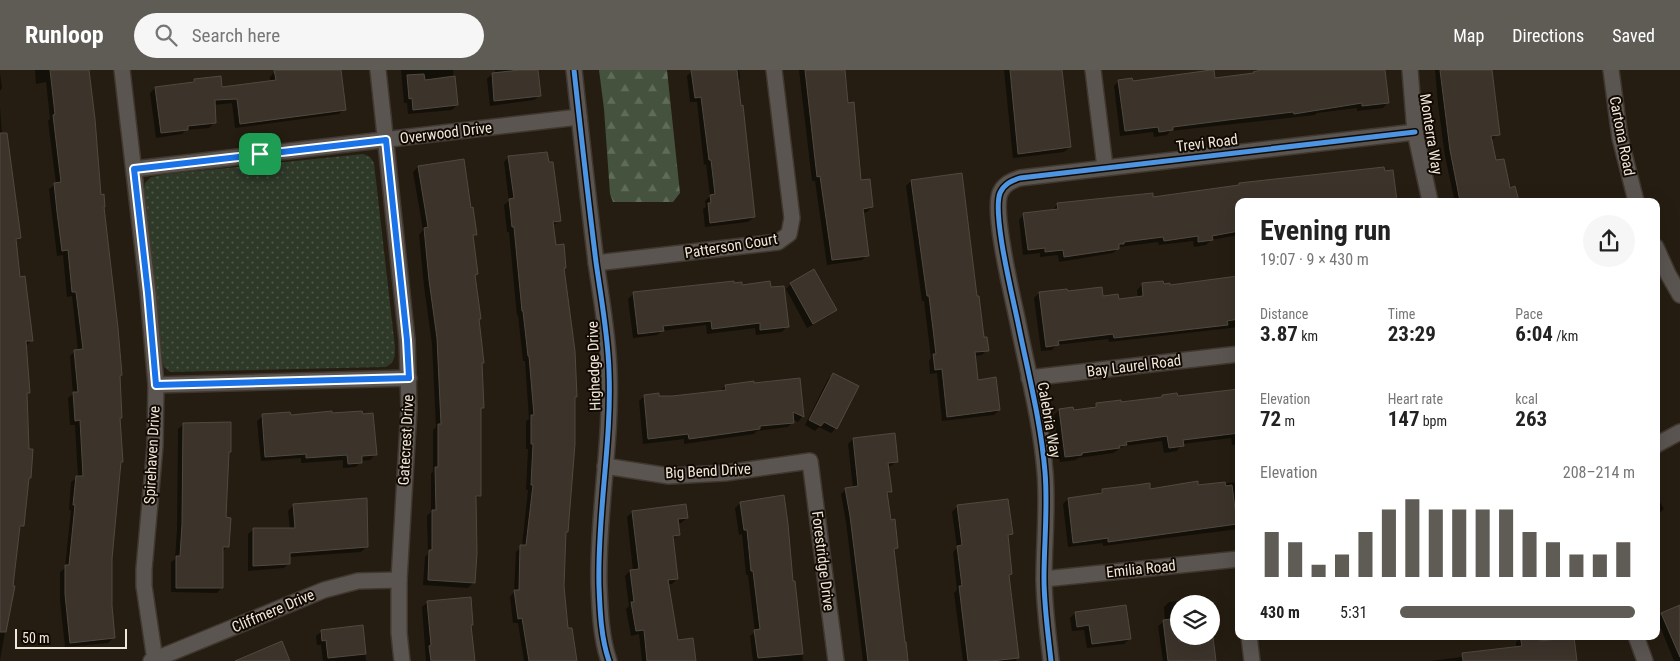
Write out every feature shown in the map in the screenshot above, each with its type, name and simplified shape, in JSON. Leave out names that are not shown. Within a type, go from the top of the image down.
[{"type":"street","name":"Spirehaven Drive","points":[[122,70],[148,293],[156,385],[155,446],[144,568],[144,586],[153,660]]},
{"type":"street","name":"Gatecrest Drive","points":[[378,70],[407,340],[409,378],[409,408],[398,580],[399,633],[402,661]]},
{"type":"street","name":"Highedge Drive","points":[[574,70],[596,263],[605,314],[609,371],[609,408],[598,552],[600,609],[606,650],[610,661]]},
{"type":"street","name":"Patterson Court","points":[[596,263],[778,242],[789,234],[792,218],[774,70]]},
{"type":"street","points":[[1094,70],[1105,167]]},
{"type":"street","name":"Monterra Way","points":[[1410,70],[1415,132],[1429,198]]},
{"type":"street","name":"Cartona Road","points":[[1610,70],[1620,138],[1635,198]]},
{"type":"street","name":"Overwood Drive","points":[[134,169],[579,117]]},
{"type":"street","name":"Trevi Road","points":[[1004,186],[1012,180],[1020,178],[1415,132]]},
{"type":"street","name":"Calebria Way","points":[[1004,186],[998,205],[1003,247],[1040,428],[1045,472],[1044,600],[1051,661]]},
{"type":"street","points":[[1660,256],[1680,295]]},
{"type":"street","name":"Bay Laurel Road","points":[[1029,378],[1235,354]]},
{"type":"street","points":[[156,385],[409,378]]},
{"type":"street","points":[[1660,443],[1680,432]]},
{"type":"street","name":"Big Bend Drive","points":[[605,466],[669,476],[725,474],[810,461]]},
{"type":"street","name":"Forestridge Drive","points":[[810,461],[836,661]]},
{"type":"street","name":"Emilia Road","points":[[1044,579],[1235,559]]},
{"type":"street","name":"Cliffmere Drive","points":[[153,660],[324,590],[358,581],[398,580]]},
{"type":"street","points":[[1249,640],[1252,661]]},
{"type":"street","points":[[1637,640],[1645,661]]},
{"type":"green space","points":[[599,70],[667,70],[680,193],[673,202],[613,202],[610,194],[604,109]]},
{"type":"green space","points":[[363,154],[370,157],[374,163],[395,347],[393,361],[386,367],[170,372],[164,367],[145,201],[145,183],[151,177],[168,174]]},
{"type":"building","points":[[50,70],[89,70],[101,195],[104,194],[122,375],[120,376],[122,418],[120,418],[123,462],[121,462],[112,559],[112,606],[115,638],[70,643],[65,594],[65,565],[69,565],[76,476],[83,476],[80,420],[75,421],[73,392],[78,392],[74,350],[83,349],[76,292],[72,292],[68,250],[62,251],[57,212],[54,183],[61,182]]},
{"type":"building","points":[[274,70],[341,70],[346,110],[240,124],[237,99],[215,100],[216,123],[188,126],[188,130],[161,133],[155,87],[221,76],[222,87],[276,80]]},
{"type":"building","points":[[538,70],[541,96],[494,101],[492,73]]},
{"type":"building","points":[[691,70],[737,70],[741,106],[743,105],[755,217],[710,223],[708,203],[711,203],[710,195],[715,194],[711,160],[709,160],[701,97],[695,98]]},
{"type":"building","points":[[805,70],[845,70],[848,103],[854,102],[861,180],[870,179],[873,207],[863,209],[869,256],[832,260],[820,176],[817,177]]},
{"type":"building","points":[[1010,70],[1062,70],[1071,147],[1018,154]]},
{"type":"building","points":[[1214,70],[1215,78],[1254,73],[1261,70],[1385,70],[1389,103],[1362,106],[1362,103],[1294,114],[1293,112],[1173,127],[1173,130],[1159,132],[1158,127],[1125,131],[1118,80],[1132,78],[1133,81]]},
{"type":"building","points":[[1440,70],[1492,70],[1500,135],[1491,136],[1496,160],[1504,159],[1510,188],[1515,186],[1518,198],[1459,198],[1450,150]]},
{"type":"building","points":[[424,74],[425,80],[455,76],[458,105],[413,110],[412,98],[409,99],[407,75]]},
{"type":"building","points":[[0,133],[7,133],[21,238],[16,239],[20,277],[25,276],[33,341],[26,341],[30,393],[27,393],[29,449],[33,449],[31,478],[29,478],[24,526],[20,526],[13,586],[15,586],[6,632],[0,632]]},
{"type":"building","points":[[547,152],[549,162],[553,162],[561,221],[553,222],[556,245],[564,244],[566,268],[564,268],[575,351],[577,397],[575,397],[575,444],[568,532],[566,532],[564,586],[568,628],[572,628],[577,661],[529,661],[522,618],[518,619],[514,590],[519,590],[520,545],[526,545],[533,485],[531,485],[533,444],[531,444],[531,415],[534,415],[529,356],[509,199],[514,198],[508,156]]},
{"type":"building","points":[[464,159],[477,235],[473,235],[478,274],[475,275],[484,363],[482,363],[484,408],[481,408],[481,496],[476,496],[477,553],[475,583],[428,580],[429,550],[432,550],[432,510],[436,510],[435,467],[438,467],[438,424],[441,424],[437,338],[424,228],[428,227],[418,166]]},
{"type":"building","points":[[1384,167],[1385,171],[1393,170],[1397,198],[1235,198],[1235,232],[1212,236],[1213,240],[1198,242],[1198,236],[1164,241],[1163,237],[1124,242],[1124,244],[1119,244],[1119,249],[1064,257],[1063,250],[1045,252],[1045,248],[1028,250],[1023,213],[1058,209],[1057,203],[1153,193],[1153,197],[1239,185],[1239,183]]},
{"type":"building","points":[[962,173],[977,296],[979,296],[984,337],[987,337],[989,351],[975,352],[978,380],[996,377],[1000,410],[947,417],[942,369],[935,370],[933,354],[936,354],[929,296],[927,296],[911,180]]},
{"type":"building","points":[[814,269],[837,310],[813,324],[790,283]]},
{"type":"building","points":[[1235,276],[1235,320],[1227,321],[1228,325],[1114,338],[1113,334],[1058,341],[1059,345],[1046,347],[1039,292],[1102,287],[1103,296],[1118,294],[1119,299],[1143,296],[1142,283],[1163,281],[1164,284],[1170,283],[1170,285]]},
{"type":"building","points":[[734,281],[734,283],[742,282],[742,285],[770,281],[771,287],[784,286],[789,327],[760,330],[760,323],[712,329],[711,321],[663,326],[664,331],[638,334],[633,292]]},
{"type":"building","points":[[833,373],[859,386],[837,429],[824,422],[821,426],[809,420]]},
{"type":"building","points":[[800,378],[804,417],[793,412],[794,423],[760,426],[760,429],[689,439],[688,434],[648,439],[644,395],[659,393],[659,396],[672,396],[726,390],[725,385]]},
{"type":"building","points":[[1235,389],[1235,434],[1183,440],[1184,446],[1169,448],[1167,436],[1126,442],[1127,445],[1119,446],[1120,448],[1065,457],[1059,409],[1073,407],[1074,410],[1096,407],[1096,403],[1162,397],[1162,395],[1177,393],[1178,396]]},
{"type":"building","points":[[332,411],[332,413],[362,411],[363,414],[373,413],[377,455],[362,456],[362,463],[348,464],[347,455],[306,458],[306,454],[265,457],[262,414],[290,412],[291,415]]},
{"type":"building","points":[[231,422],[231,452],[229,452],[226,517],[231,518],[229,547],[223,547],[223,588],[176,588],[176,556],[180,556],[182,524],[183,423]]},
{"type":"building","points":[[895,433],[898,462],[888,463],[892,492],[887,492],[891,520],[895,519],[898,548],[894,549],[908,661],[868,661],[845,488],[858,486],[853,438]]},
{"type":"building","points":[[1198,481],[1198,485],[1225,482],[1226,486],[1232,485],[1235,524],[1108,542],[1108,538],[1073,543],[1068,498],[1102,493],[1102,489],[1150,483],[1150,489]]},
{"type":"building","points":[[784,495],[803,654],[758,658],[754,630],[760,629],[747,530],[744,530],[740,502]]},
{"type":"building","points":[[367,498],[368,547],[290,553],[290,564],[253,566],[253,528],[295,528],[293,504]]},
{"type":"building","points":[[1008,499],[1013,534],[1008,535],[1012,574],[1009,575],[1019,658],[968,661],[959,586],[962,586],[957,546],[962,545],[957,505]]},
{"type":"building","points":[[686,504],[688,518],[678,519],[680,535],[673,536],[678,579],[668,580],[678,640],[693,638],[696,661],[647,661],[644,630],[636,631],[631,602],[634,602],[630,570],[639,569],[632,511]]},
{"type":"building","points":[[471,597],[473,625],[471,625],[475,661],[431,661],[427,601]]},
{"type":"building","points":[[1126,605],[1131,639],[1092,644],[1089,625],[1077,627],[1075,612]]},
{"type":"building","points":[[1680,605],[1680,657],[1661,613]]},
{"type":"building","points":[[1170,619],[1170,645],[1214,645],[1216,661],[1168,661],[1163,620]]},
{"type":"building","points":[[363,625],[366,654],[328,658],[326,640],[322,641],[321,630]]},
{"type":"building","points":[[1521,640],[1574,640],[1577,661],[1463,661],[1462,653],[1522,646]]},
{"type":"building","points":[[282,641],[290,661],[235,661]]},
{"type":"cycle path","points":[[574,70],[608,357],[608,425],[600,532],[599,586],[600,615],[609,661]]},
{"type":"cycle path","points":[[1051,661],[1044,588],[1045,472],[1034,398],[1001,237],[998,204],[1000,193],[1004,187],[1008,183],[1020,178],[1415,132]]},
{"type":"route","points":[[386,140],[407,340],[409,378],[156,385],[134,169],[260,154],[386,140]]}]
